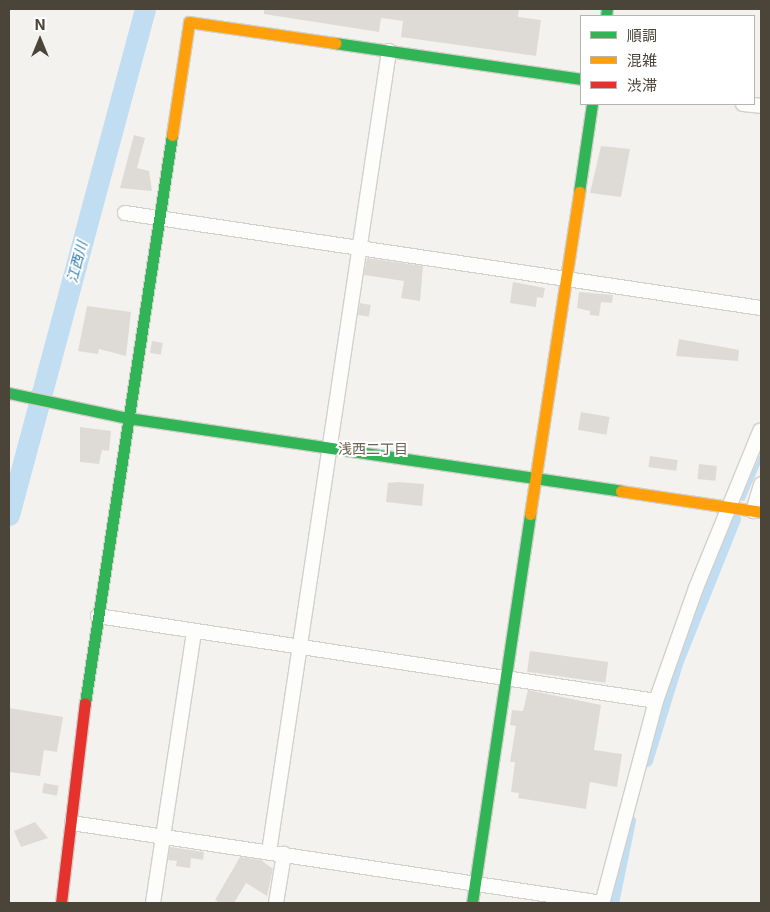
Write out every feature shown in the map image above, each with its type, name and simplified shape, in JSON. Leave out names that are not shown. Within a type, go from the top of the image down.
[{"type":"street","points":[[61,903],[72,823],[70,800],[157,217],[189,22],[580,79]]},
{"type":"street","points":[[268,852],[332,448],[389,51]]},
{"type":"street","points":[[472,903],[592,105]]},
{"type":"street","points":[[125,213],[761,308]]},
{"type":"street","points":[[9,393],[128,418],[757,512],[761,484]]},
{"type":"street","points":[[72,823],[603,902],[656,701],[728,508],[760,432]]},
{"type":"street","points":[[98,616],[194,632],[301,646],[506,680],[656,701]]},
{"type":"street","points":[[153,903],[194,632]]},
{"type":"street","points":[[276,903],[284,854]]},
{"type":"building","points":[[264,9],[519,9],[518,17],[541,20],[536,56],[401,37],[403,21],[381,18],[379,32],[264,14]]},
{"type":"building","points":[[134,135],[145,138],[137,168],[149,171],[152,191],[120,188]]},
{"type":"building","points":[[601,146],[630,149],[621,197],[590,193]]},
{"type":"building","points":[[367,258],[423,266],[420,301],[401,298],[404,281],[364,275]]},
{"type":"building","points":[[513,282],[545,288],[543,298],[537,297],[536,307],[510,303]]},
{"type":"building","points":[[579,292],[613,295],[612,303],[601,302],[599,316],[590,315],[590,311],[577,308]]},
{"type":"building","points":[[360,303],[371,305],[369,317],[358,315]]},
{"type":"building","points":[[87,306],[131,312],[126,356],[99,349],[98,354],[78,351]]},
{"type":"building","points":[[679,339],[739,350],[738,361],[676,356]]},
{"type":"building","points":[[152,341],[163,343],[161,355],[150,353]]},
{"type":"building","points":[[581,412],[610,417],[606,435],[578,430]]},
{"type":"building","points":[[80,427],[111,431],[109,451],[102,450],[99,464],[80,462]]},
{"type":"building","points":[[650,456],[678,460],[676,471],[648,467]]},
{"type":"building","points":[[699,464],[717,466],[715,481],[697,479]]},
{"type":"building","points":[[388,483],[424,484],[422,506],[386,502]]},
{"type":"building","points":[[530,651],[608,662],[605,683],[527,672]]},
{"type":"building","points":[[528,690],[601,705],[594,750],[622,754],[617,787],[590,782],[586,809],[518,798],[519,793],[511,792],[515,762],[510,762],[516,726],[510,725],[512,710],[523,711]]},
{"type":"building","points":[[9,708],[63,717],[57,752],[44,750],[40,776],[9,772]]},
{"type":"building","points":[[44,783],[59,786],[57,796],[42,793]]},
{"type":"building","points":[[35,822],[48,838],[21,847],[14,831]]},
{"type":"building","points":[[170,847],[204,852],[203,860],[191,858],[190,868],[176,866],[177,861],[168,860]]},
{"type":"building","points":[[240,857],[261,860],[273,869],[267,896],[246,883],[234,903],[220,903],[215,900]]},
{"type":"waterway","name":"江西川","points":[[9,515],[145,9]]},
{"type":"waterway","points":[[743,499],[761,457]]},
{"type":"waterway","points":[[647,761],[678,661],[735,519]]},
{"type":"waterway","points":[[613,903],[630,821]]},
{"type":"traffic: fast","points":[[606,15],[607,9]]},
{"type":"traffic: fast","points":[[335,43],[580,79]]},
{"type":"traffic: fast","points":[[579,192],[592,105]]},
{"type":"traffic: fast","points":[[85,703],[172,135]]},
{"type":"traffic: fast","points":[[9,393],[128,418],[621,491]]},
{"type":"traffic: fast","points":[[472,903],[530,514]]},
{"type":"traffic: slow","points":[[172,135],[189,22],[335,43]]},
{"type":"traffic: slow","points":[[530,514],[579,192]]},
{"type":"traffic: slow","points":[[621,491],[761,512]]},
{"type":"traffic: jam","points":[[61,903],[85,703]]},
{"type":"district","name":"浅西二丁目","points":[[373,449]]}]
